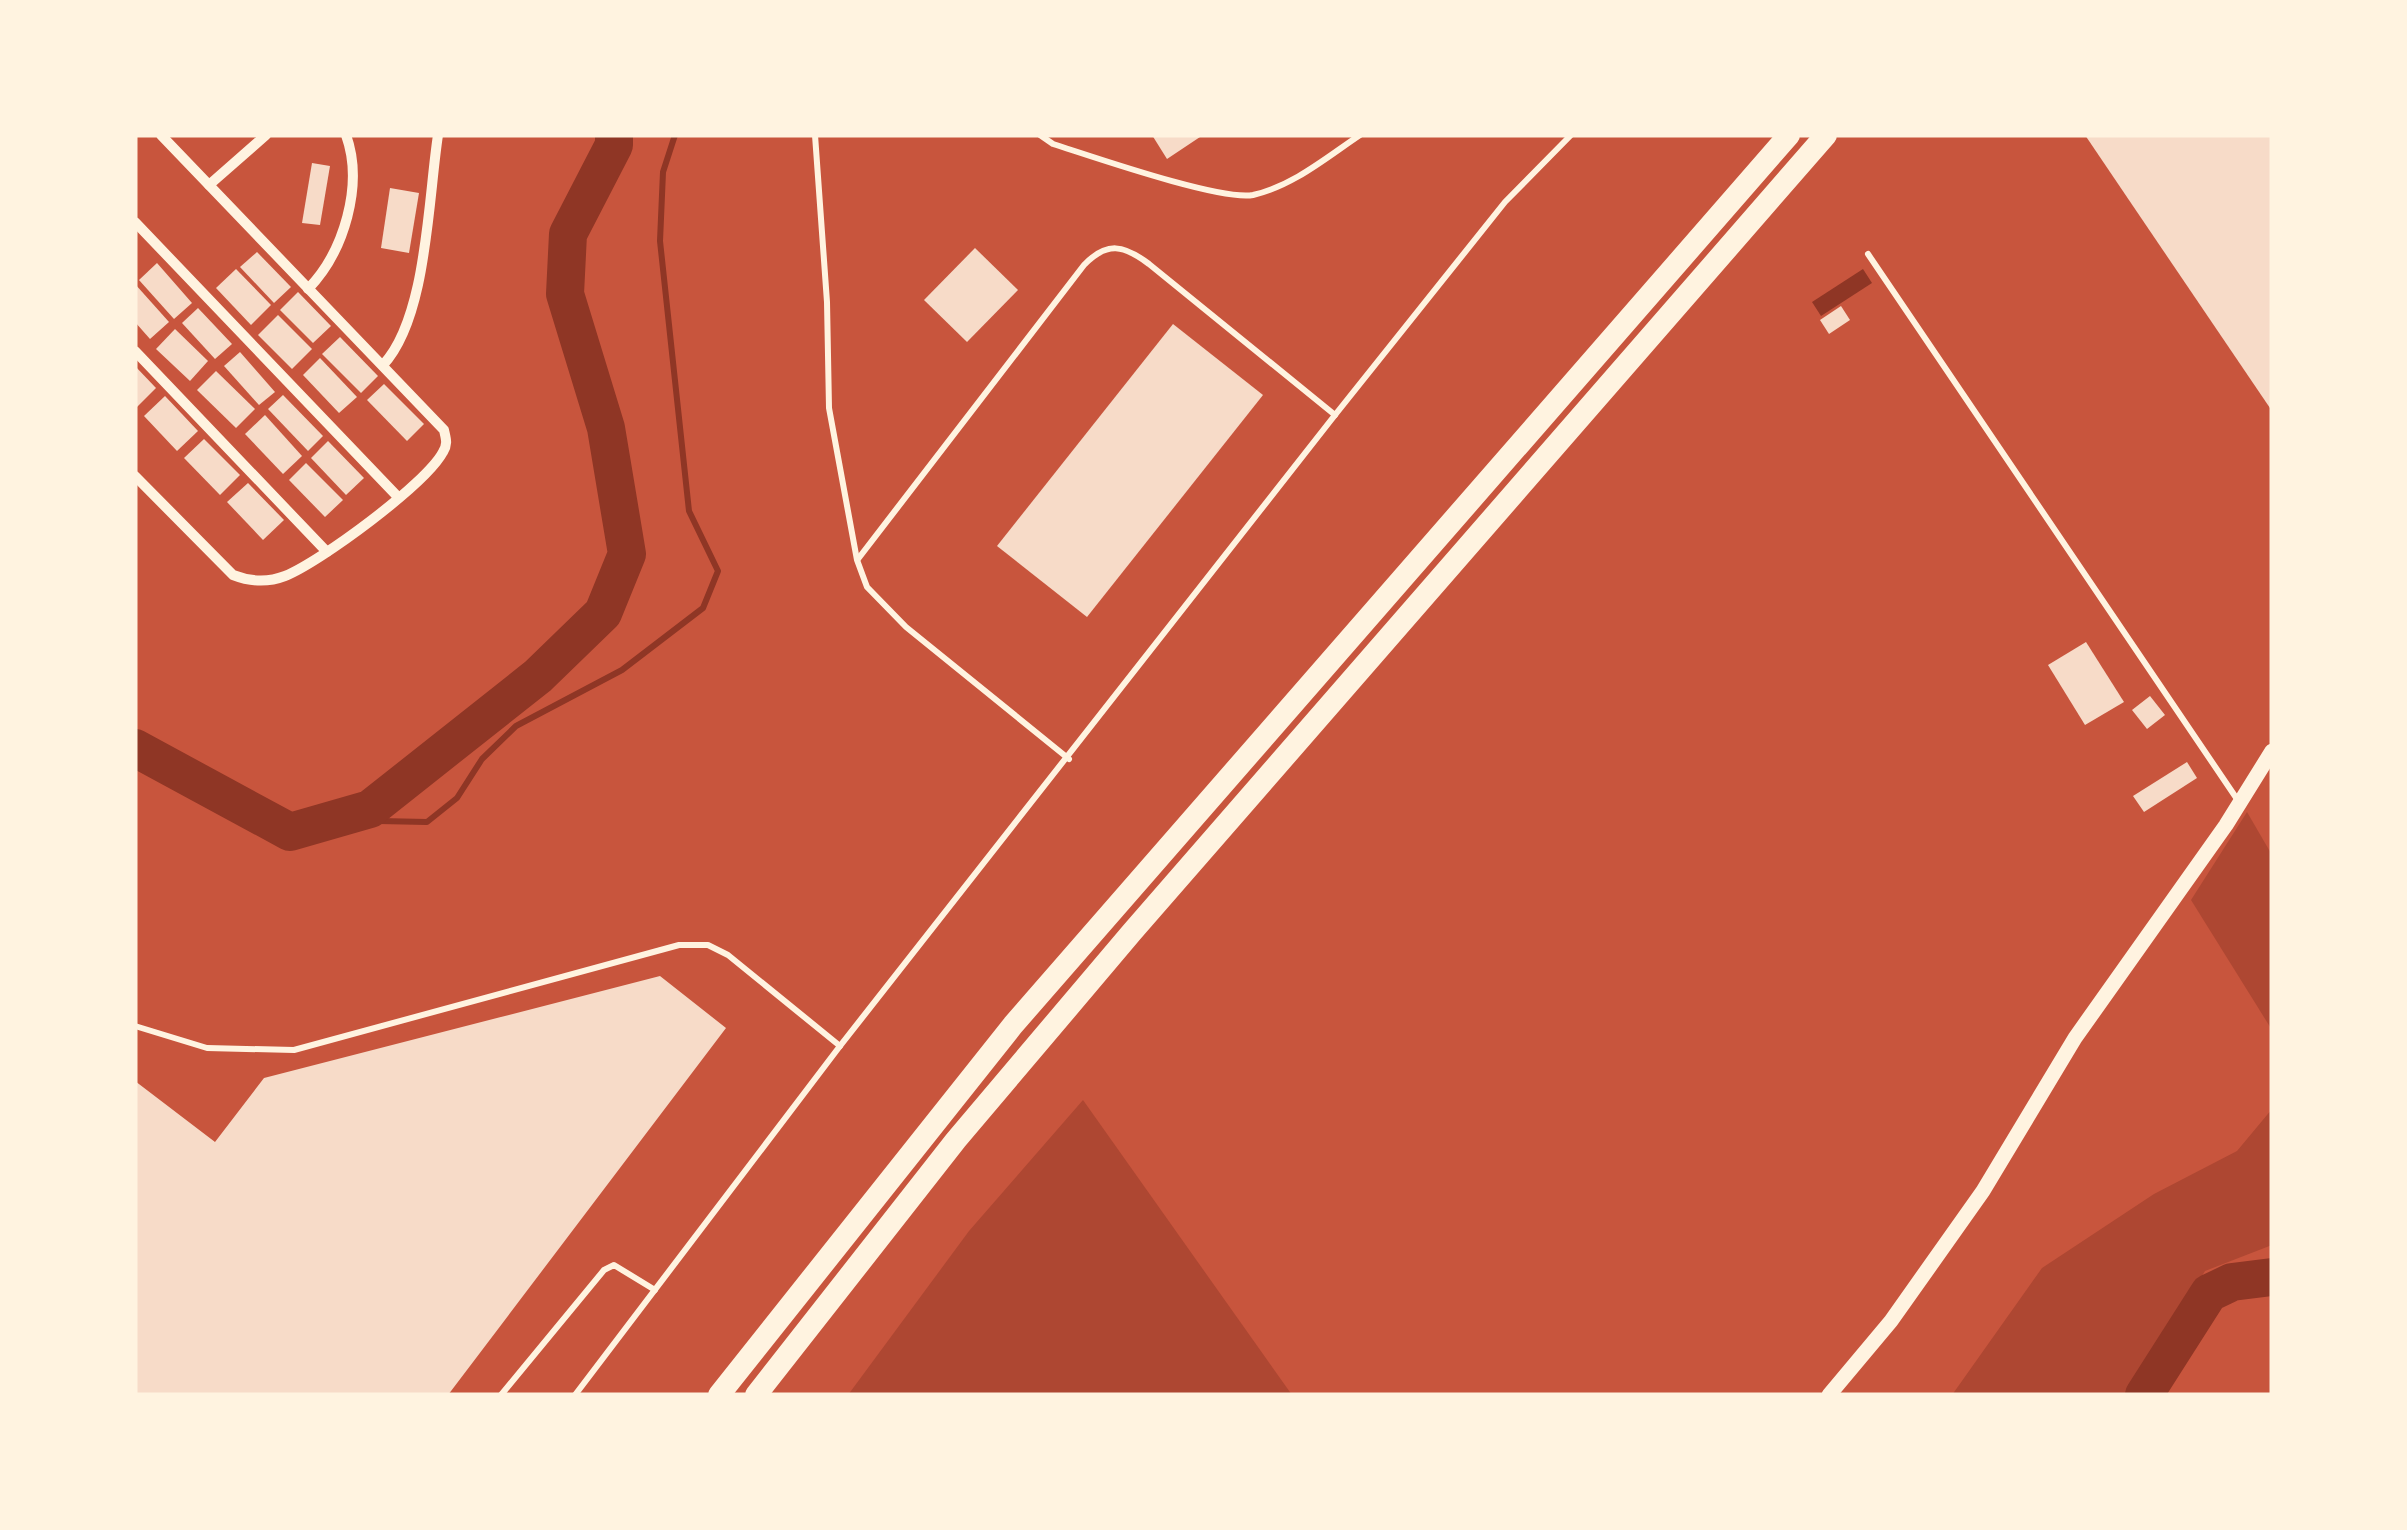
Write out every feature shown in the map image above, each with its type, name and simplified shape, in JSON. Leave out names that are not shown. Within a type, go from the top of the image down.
[{"type":"highway","points":[[719,1395],[1013,1025],[1789,135]]},
{"type":"highway","points":[[756,1395],[956,1140],[1132,932],[1826,135]]},
{"type":"street","points":[[135,476],[233,576],[252,582],[267,580],[328,552],[398,497],[441,456],[447,444],[444,430],[161,135]]},
{"type":"street","points":[[210,185],[266,135]]},
{"type":"street","points":[[308,289],[332,263],[341,243],[350,193],[351,150],[346,135]]},
{"type":"street","points":[[382,366],[396,352],[412,319],[438,135]]},
{"type":"street","points":[[135,222],[398,497]]},
{"type":"street","points":[[135,351],[328,552]]},
{"type":"street","points":[[1829,1395],[1891,1321],[1983,1191],[2075,1038],[2272,751]]},
{"type":"lane","points":[[815,135],[829,408],[857,560],[867,587],[906,627],[1068,759]]},
{"type":"lane","points":[[1040,135],[1053,144],[1164,178],[1250,196],[1295,179],[1360,135]]},
{"type":"lane","points":[[575,1395],[840,1046],[1335,415],[1505,202],[1572,135]]},
{"type":"lane","points":[[857,560],[1084,265],[1110,247],[1121,247],[1149,264],[1335,415]]},
{"type":"lane","points":[[1868,254],[2239,803]]},
{"type":"lane","points":[[135,1026],[207,1048],[294,1050],[679,945],[708,945],[728,955],[840,1046]]},
{"type":"lane","points":[[501,1395],[604,1270],[614,1265],[655,1290]]},
{"type":"shaded area","points":[[1863,269],[1872,283],[1821,316],[1812,302]]},
{"type":"shaded area","points":[[2247,812],[2272,855],[2272,1030],[2191,900]]},
{"type":"shaded area","points":[[1083,1100],[1292,1395],[848,1395],[969,1231]]},
{"type":"shaded area","points":[[2272,1109],[2272,1245],[2205,1271],[2129,1395],[1952,1395],[2042,1268],[2154,1194],[2237,1151]]},
{"type":"building","points":[[1152,135],[1203,135],[1167,159]]},
{"type":"building","points":[[2085,135],[2272,135],[2272,411],[2133,206]]},
{"type":"building","points":[[312,163],[330,166],[320,225],[302,223]]},
{"type":"building","points":[[390,188],[419,193],[409,253],[381,248]]},
{"type":"building","points":[[975,248],[1018,290],[967,342],[924,300]]},
{"type":"building","points":[[257,252],[291,287],[274,303],[240,267]]},
{"type":"building","points":[[157,263],[192,303],[174,319],[139,280]]},
{"type":"building","points":[[236,269],[271,305],[251,325],[216,288]]},
{"type":"building","points":[[135,284],[169,322],[150,339],[135,322]]},
{"type":"building","points":[[298,292],[331,326],[313,343],[280,310]]},
{"type":"building","points":[[1841,306],[1850,320],[1829,334],[1820,320]]},
{"type":"building","points":[[198,308],[232,344],[215,359],[182,323]]},
{"type":"building","points":[[278,315],[312,349],[292,369],[258,335]]},
{"type":"building","points":[[1173,324],[1263,395],[1087,617],[997,546]]},
{"type":"building","points":[[175,329],[208,361],[190,381],[156,349]]},
{"type":"building","points":[[340,337],[378,376],[361,393],[322,354]]},
{"type":"building","points":[[240,352],[275,392],[259,405],[224,366]]},
{"type":"building","points":[[320,358],[357,397],[339,413],[303,375]]},
{"type":"building","points":[[135,366],[156,388],[135,409]]},
{"type":"building","points":[[216,371],[255,409],[236,428],[197,390]]},
{"type":"building","points":[[384,384],[424,424],[407,441],[367,400]]},
{"type":"building","points":[[283,395],[323,436],[308,451],[268,409]]},
{"type":"building","points":[[165,396],[198,431],[177,451],[144,416]]},
{"type":"building","points":[[265,415],[302,456],[283,474],[245,434]]},
{"type":"building","points":[[204,439],[240,475],[220,495],[184,458]]},
{"type":"building","points":[[328,441],[364,478],[346,495],[311,458]]},
{"type":"building","points":[[306,463],[343,500],[325,517],[289,480]]},
{"type":"building","points":[[248,483],[284,520],[263,540],[227,502]]},
{"type":"building","points":[[2086,642],[2124,702],[2085,725],[2048,665]]},
{"type":"building","points":[[2150,696],[2165,715],[2147,729],[2132,710]]},
{"type":"building","points":[[2187,762],[2197,778],[2144,812],[2133,796]]},
{"type":"building","points":[[660,976],[726,1028],[448,1395],[135,1395],[135,1081],[215,1142],[264,1078]]},
{"type":"waterway","points":[[135,748],[290,832],[370,809],[538,676],[603,613],[627,554],[606,428],[565,294],[568,234],[614,145],[614,135]]},
{"type":"waterway","points":[[331,820],[427,822],[457,798],[482,759],[516,726],[622,670],[703,608],[718,571],[689,511],[660,241],[663,172],[675,135]]},
{"type":"waterway","points":[[2144,1395],[2209,1293],[2232,1282],[2272,1277]]}]
